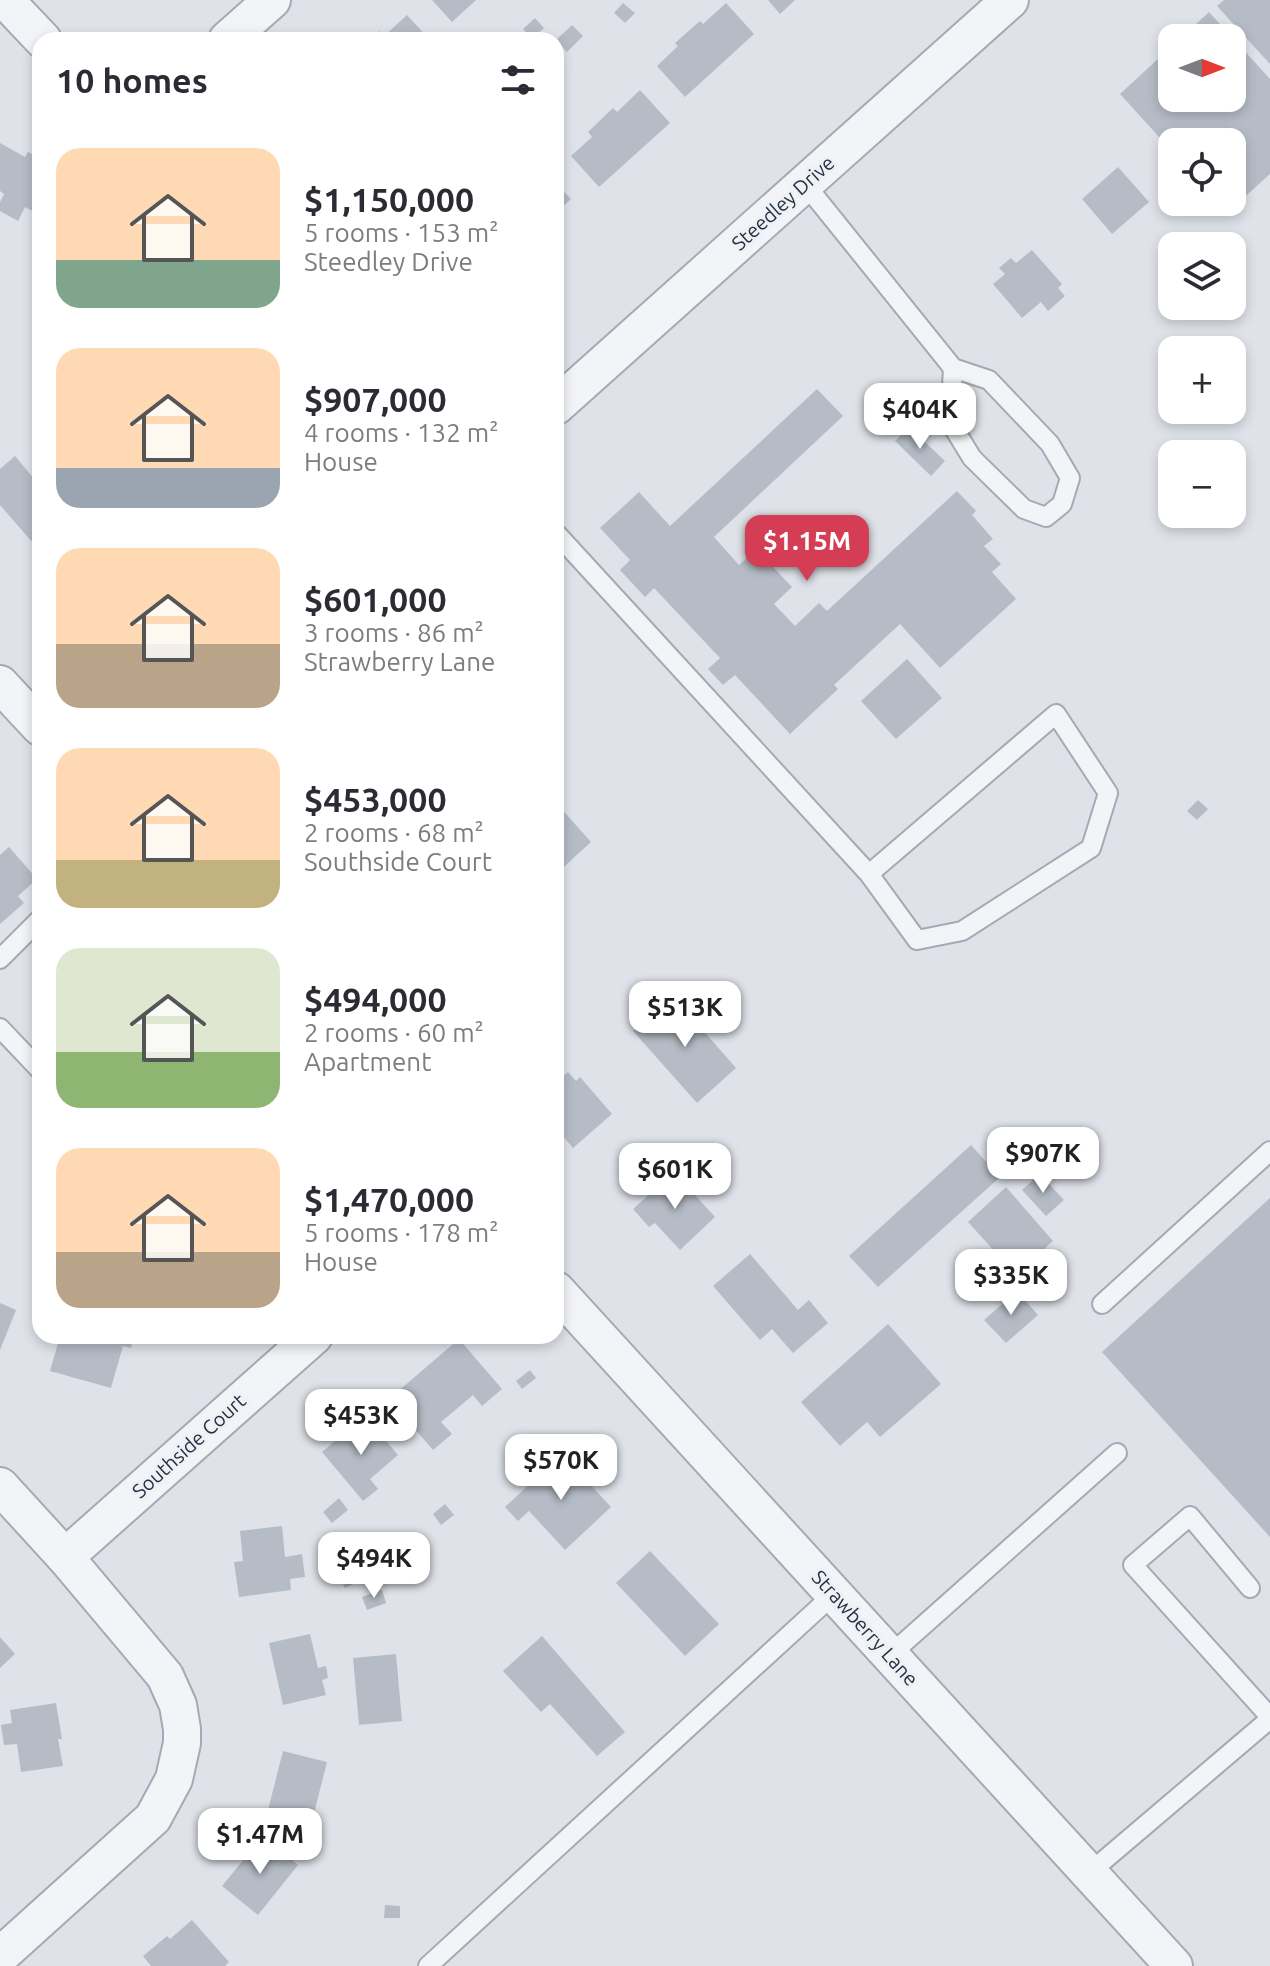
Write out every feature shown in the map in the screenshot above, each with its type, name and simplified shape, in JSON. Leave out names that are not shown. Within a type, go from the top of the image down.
[{"type":"street","points":[[5,0],[35,32]]},
{"type":"street","points":[[236,32],[272,0]]},
{"type":"street","name":"Steedley Drive","points":[[564,399],[1010,0]]},
{"type":"street","points":[[0,684],[32,718]]},
{"type":"street","name":"Strawberry Lane","points":[[564,1299],[1174,1966]]},
{"type":"street","name":"Southside Court","points":[[65,1557],[305,1344]]},
{"type":"street","points":[[0,1486],[65,1557],[165,1676],[178,1705],[182,1743],[174,1779],[153,1818],[0,1956]]},
{"type":"lane","points":[[805,184],[953,368],[989,380],[1050,444],[1070,478],[1062,504],[1046,517],[1024,509],[972,458],[950,422],[953,368]]},
{"type":"lane","points":[[564,542],[869,874],[917,940],[962,931],[1091,848],[1108,793],[1056,714],[869,874]]},
{"type":"lane","points":[[0,959],[32,927]]},
{"type":"lane","points":[[0,1028],[32,1062]]},
{"type":"lane","points":[[1102,1304],[1270,1151]]},
{"type":"lane","points":[[890,1655],[1117,1453]]},
{"type":"lane","points":[[1089,1873],[1270,1718],[1133,1565],[1190,1516],[1250,1588]]},
{"type":"lane","points":[[428,1966],[834,1594]]},
{"type":"building","points":[[432,0],[476,0],[452,22]]},
{"type":"building","points":[[768,0],[795,0],[780,14]]},
{"type":"building","points":[[1224,0],[1270,0],[1270,64],[1246,38],[1246,24],[1233,24],[1217,6]]},
{"type":"building","points":[[623,3],[635,13],[625,23],[614,13]]},
{"type":"building","points":[[726,3],[754,34],[685,97],[657,66],[678,46],[675,43]]},
{"type":"building","points":[[1209,12],[1220,24],[1196,24]]},
{"type":"building","points":[[407,15],[423,32],[388,32]]},
{"type":"building","points":[[535,18],[544,28],[540,32],[526,32],[523,29]]},
{"type":"building","points":[[572,25],[583,36],[567,52],[564,49],[564,32]]},
{"type":"building","points":[[1246,53],[1270,79],[1270,174],[1246,196],[1246,128],[1158,128],[1158,136],[1120,94],[1158,59],[1158,112],[1246,112]]},
{"type":"building","points":[[640,90],[670,123],[599,187],[571,156],[592,137],[588,132],[613,108],[617,112]]},
{"type":"building","points":[[0,143],[25,157],[28,152],[32,154],[32,211],[25,207],[18,221],[0,211],[4,194],[0,191]]},
{"type":"building","points":[[1118,167],[1149,202],[1112,234],[1082,199]]},
{"type":"building","points":[[564,192],[571,199],[564,206]]},
{"type":"building","points":[[1032,250],[1062,284],[1058,288],[1065,296],[1048,311],[1041,302],[1022,318],[993,284],[1005,274],[999,268],[1011,258],[1016,263]]},
{"type":"building","points":[[817,389],[843,416],[714,537],[739,565],[756,549],[792,587],[774,604],[795,626],[819,603],[827,611],[957,491],[976,511],[972,515],[993,539],[984,546],[1001,564],[992,572],[1016,599],[940,668],[900,624],[834,685],[838,689],[790,734],[735,675],[723,685],[708,669],[720,658],[654,588],[645,597],[620,570],[630,560],[600,528],[639,492],[670,526]]},
{"type":"building","points":[[909,427],[945,461],[931,476],[895,441]]},
{"type":"building","points":[[15,456],[32,476],[32,542],[0,505],[0,469]]},
{"type":"building","points":[[907,659],[942,698],[896,739],[861,701]]},
{"type":"building","points":[[1198,800],[1208,809],[1197,820],[1187,811]]},
{"type":"building","points":[[564,812],[591,842],[564,867]]},
{"type":"building","points":[[9,847],[32,873],[32,883],[18,896],[24,903],[0,924],[0,855]]},
{"type":"building","points":[[673,996],[736,1068],[697,1103],[633,1031]]},
{"type":"building","points":[[568,1072],[576,1081],[580,1077],[612,1114],[573,1148],[564,1137],[564,1075]]},
{"type":"building","points":[[971,1145],[1000,1177],[878,1287],[849,1256]]},
{"type":"building","points":[[674,1172],[715,1217],[680,1250],[655,1223],[649,1227],[633,1209]]},
{"type":"building","points":[[1040,1174],[1064,1200],[1046,1216],[1022,1190]]},
{"type":"building","points":[[1006,1187],[1053,1241],[1016,1275],[968,1222]]},
{"type":"building","points":[[1270,1198],[1270,1537],[1102,1352]]},
{"type":"building","points":[[750,1254],[798,1310],[809,1300],[828,1323],[793,1353],[772,1329],[760,1340],[713,1286]]},
{"type":"building","points":[[1017,1291],[1038,1315],[1006,1343],[984,1320]]},
{"type":"building","points":[[0,1303],[16,1310],[0,1350]]},
{"type":"building","points":[[888,1324],[941,1384],[880,1437],[867,1422],[840,1446],[801,1402]]},
{"type":"building","points":[[58,1344],[132,1344],[131,1348],[123,1346],[111,1388],[50,1371]]},
{"type":"building","points":[[453,1344],[463,1344],[502,1389],[482,1406],[473,1395],[441,1422],[452,1434],[433,1450],[389,1399]]},
{"type":"building","points":[[530,1370],[536,1378],[522,1389],[516,1381]]},
{"type":"building","points":[[365,1416],[398,1455],[370,1479],[378,1489],[363,1501],[322,1452]]},
{"type":"building","points":[[562,1454],[611,1507],[565,1550],[529,1511],[518,1521],[505,1507]]},
{"type":"building","points":[[339,1498],[348,1510],[332,1523],[323,1512]]},
{"type":"building","points":[[445,1504],[454,1515],[441,1525],[433,1514]]},
{"type":"building","points":[[282,1526],[285,1557],[302,1554],[305,1577],[290,1579],[291,1590],[239,1597],[234,1562],[243,1561],[240,1531]]},
{"type":"building","points":[[362,1534],[380,1571],[345,1588],[326,1552]]},
{"type":"building","points":[[650,1551],[719,1624],[685,1656],[616,1583]]},
{"type":"building","points":[[382,1590],[386,1603],[367,1610],[362,1597]]},
{"type":"building","points":[[310,1634],[318,1668],[326,1666],[328,1678],[322,1680],[326,1695],[283,1705],[269,1643]]},
{"type":"building","points":[[542,1636],[625,1732],[597,1756],[550,1704],[541,1712],[503,1671]]},
{"type":"building","points":[[0,1637],[15,1654],[0,1668]]},
{"type":"building","points":[[396,1654],[402,1721],[359,1725],[353,1658]]},
{"type":"building","points":[[56,1703],[63,1766],[21,1772],[17,1744],[4,1745],[1,1725],[12,1723],[10,1710]]},
{"type":"building","points":[[283,1751],[327,1762],[311,1825],[267,1814]]},
{"type":"building","points":[[263,1836],[298,1865],[258,1915],[222,1886]]},
{"type":"building","points":[[385,1905],[400,1906],[400,1918],[384,1918]]},
{"type":"building","points":[[192,1920],[229,1962],[225,1966],[151,1966],[143,1956]]}]
